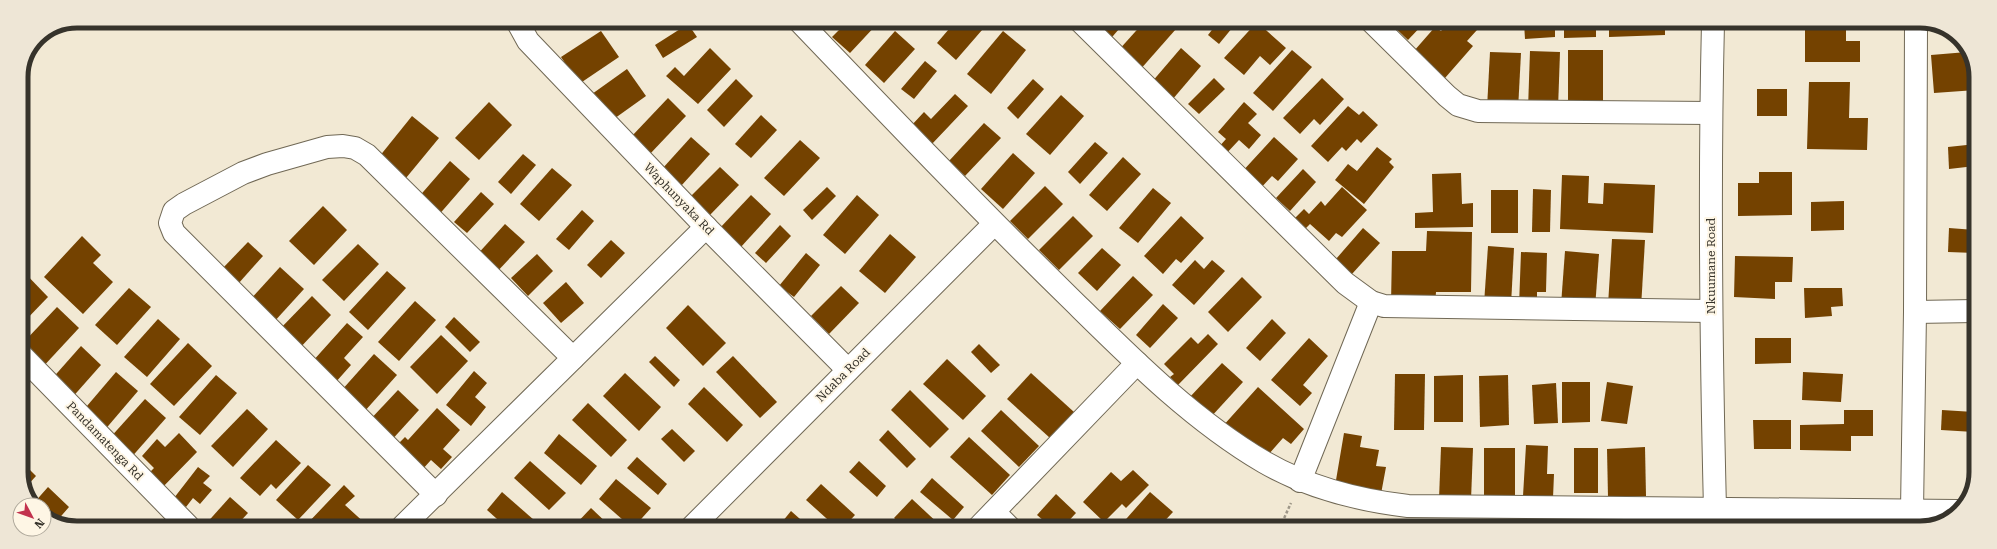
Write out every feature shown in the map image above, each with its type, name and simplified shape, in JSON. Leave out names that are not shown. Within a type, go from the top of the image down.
[{"type":"street","name":"Waphunyaka Rd","points":[[521,28],[528,41],[706,227],[848,370]]},
{"type":"street","points":[[806,28],[994,224],[1137,363],[1230,440],[1265,463],[1300,481],[1342,495],[1376,502],[1408,506],[1950,511]]},
{"type":"street","points":[[1087,28],[1345,283],[1371,302],[1384,306],[1710,311]]},
{"type":"street","points":[[1378,28],[1447,96],[1468,109],[1478,111],[1710,113]]},
{"type":"street","name":"Nkuumane Road","points":[[1713,28],[1710,113],[1710,311],[1715,509]]},
{"type":"street","points":[[1912,511],[1916,312],[1916,28]]},
{"type":"street","points":[[436,495],[174,233],[170,223],[174,212],[184,204],[243,173],[267,164],[327,147],[343,146],[355,148],[367,155],[573,358]]},
{"type":"street","name":"Ndaba Road","points":[[698,521],[994,224]]},
{"type":"street","points":[[408,521],[706,227]]},
{"type":"street","points":[[1300,481],[1371,302]]},
{"type":"street","points":[[1916,312],[1969,312]]},
{"type":"street","name":"Pandamatenga Rd","points":[[28,363],[183,521]]},
{"type":"street","points":[[987,519],[1137,363]]},
{"type":"building","points":[[682,28],[691,28],[697,37],[663,58],[655,45]]},
{"type":"building","points":[[841,28],[873,28],[850,53],[832,37]]},
{"type":"building","points":[[950,28],[984,28],[956,60],[937,43]]},
{"type":"building","points":[[1094,28],[1120,28],[1107,43]]},
{"type":"building","points":[[1139,28],[1176,29],[1139,71],[1117,52]]},
{"type":"building","points":[[1213,28],[1232,28],[1219,44],[1208,35]]},
{"type":"building","points":[[1252,28],[1264,28],[1286,48],[1270,65],[1260,56],[1244,75],[1224,58]]},
{"type":"building","points":[[1395,28],[1419,28],[1408,40]]},
{"type":"building","points":[[1434,28],[1441,31],[1444,28],[1475,28],[1477,30],[1467,41],[1473,46],[1445,78],[1414,51]]},
{"type":"building","points":[[1524,28],[1555,28],[1555,37],[1525,39]]},
{"type":"building","points":[[1564,28],[1596,28],[1596,37],[1564,38]]},
{"type":"building","points":[[1609,28],[1665,28],[1665,35],[1609,37]]},
{"type":"building","points":[[1760,28],[1781,28],[1760,30]]},
{"type":"building","points":[[1805,28],[1846,28],[1846,41],[1860,41],[1860,62],[1805,62]]},
{"type":"building","points":[[601,31],[619,57],[579,84],[561,57]]},
{"type":"building","points":[[895,31],[915,49],[884,83],[865,65]]},
{"type":"building","points":[[1003,31],[1026,50],[991,94],[967,74]]},
{"type":"building","points":[[710,48],[731,69],[698,104],[666,76],[675,67],[684,76]]},
{"type":"building","points":[[1181,48],[1201,66],[1172,100],[1151,83]]},
{"type":"building","points":[[1292,50],[1312,67],[1273,111],[1253,93]]},
{"type":"building","points":[[1568,50],[1603,50],[1603,110],[1568,109]]},
{"type":"building","points":[[1530,51],[1560,52],[1558,109],[1528,109]]},
{"type":"building","points":[[1490,52],[1521,53],[1518,110],[1487,108]]},
{"type":"building","points":[[1962,52],[1968,68],[1969,90],[1934,93],[1931,55]]},
{"type":"building","points":[[925,61],[937,71],[914,99],[901,89]]},
{"type":"building","points":[[627,69],[646,96],[611,121],[592,94]]},
{"type":"building","points":[[1214,78],[1225,89],[1199,114],[1188,104]]},
{"type":"building","points":[[1322,78],[1344,99],[1320,125],[1314,119],[1300,134],[1283,118]]},
{"type":"building","points":[[736,79],[753,96],[724,127],[707,110]]},
{"type":"building","points":[[1033,79],[1044,89],[1018,119],[1007,108]]},
{"type":"building","points":[[1809,82],[1850,82],[1849,118],[1868,118],[1867,150],[1807,149]]},
{"type":"building","points":[[1757,89],[1787,89],[1787,116],[1757,116]]},
{"type":"building","points":[[955,94],[968,106],[931,145],[911,126],[924,112],[931,119]]},
{"type":"building","points":[[1061,95],[1084,116],[1050,155],[1026,134]]},
{"type":"building","points":[[668,98],[686,116],[649,155],[631,137]]},
{"type":"building","points":[[489,102],[512,125],[479,160],[455,138]]},
{"type":"building","points":[[1244,102],[1257,114],[1248,123],[1261,135],[1249,149],[1239,140],[1224,156],[1217,149],[1226,139],[1218,132]]},
{"type":"building","points":[[1348,106],[1359,115],[1363,111],[1378,125],[1361,143],[1357,139],[1346,151],[1342,147],[1328,162],[1311,146]]},
{"type":"building","points":[[761,115],[777,130],[751,158],[735,144]]},
{"type":"building","points":[[412,116],[439,138],[406,178],[379,157]]},
{"type":"building","points":[[984,123],[1001,138],[965,176],[949,161]]},
{"type":"building","points":[[691,137],[710,154],[681,186],[662,169]]},
{"type":"building","points":[[1274,137],[1298,159],[1278,181],[1272,176],[1258,191],[1240,174]]},
{"type":"building","points":[[800,140],[820,158],[784,196],[764,178]]},
{"type":"building","points":[[1095,142],[1108,153],[1080,184],[1068,172]]},
{"type":"building","points":[[1969,145],[1969,167],[1949,169],[1948,147]]},
{"type":"building","points":[[1377,147],[1392,159],[1389,162],[1394,167],[1364,204],[1335,180],[1348,164],[1357,171]]},
{"type":"building","points":[[1013,153],[1035,173],[1003,209],[981,189]]},
{"type":"building","points":[[523,154],[536,165],[511,194],[498,182]]},
{"type":"building","points":[[1123,157],[1141,174],[1107,211],[1089,195]]},
{"type":"building","points":[[450,161],[470,179],[437,217],[417,199]]},
{"type":"building","points":[[720,167],[739,185],[708,217],[689,198]]},
{"type":"building","points":[[552,168],[572,185],[539,221],[520,204]]},
{"type":"building","points":[[1303,169],[1316,182],[1290,211],[1276,198]]},
{"type":"building","points":[[1759,172],[1792,172],[1792,215],[1738,216],[1738,183],[1759,183]]},
{"type":"building","points":[[1461,173],[1462,204],[1473,203],[1473,227],[1415,228],[1415,213],[1433,212],[1432,174]]},
{"type":"building","points":[[1562,175],[1589,176],[1588,203],[1603,204],[1604,183],[1655,185],[1653,233],[1560,229]]},
{"type":"building","points":[[1045,186],[1063,204],[1028,239],[1010,221]]},
{"type":"building","points":[[827,187],[836,196],[812,220],[803,210]]},
{"type":"building","points":[[1342,187],[1367,210],[1342,237],[1336,233],[1329,241],[1310,224],[1300,234],[1289,224],[1304,209],[1309,214],[1321,201],[1325,206]]},
{"type":"building","points":[[1153,188],[1171,203],[1138,243],[1119,228]]},
{"type":"building","points":[[1533,189],[1551,190],[1550,232],[1532,232]]},
{"type":"building","points":[[1491,190],[1518,190],[1518,233],[1491,233]]},
{"type":"building","points":[[481,192],[494,204],[467,233],[454,222]]},
{"type":"building","points":[[751,195],[771,214],[740,248],[719,229]]},
{"type":"building","points":[[857,195],[879,215],[845,254],[823,235]]},
{"type":"building","points":[[1844,201],[1844,230],[1811,231],[1811,202]]},
{"type":"building","points":[[323,206],[347,230],[314,265],[289,241]]},
{"type":"building","points":[[582,210],[594,221],[569,250],[556,239]]},
{"type":"building","points":[[1073,216],[1093,236],[1059,270],[1039,250]]},
{"type":"building","points":[[1181,216],[1204,238],[1181,263],[1176,259],[1163,274],[1144,256]]},
{"type":"building","points":[[505,224],[525,242],[494,275],[475,257]]},
{"type":"building","points":[[780,225],[791,236],[766,263],[755,253]]},
{"type":"building","points":[[1363,228],[1380,243],[1352,274],[1336,259]]},
{"type":"building","points":[[1949,228],[1969,230],[1969,253],[1948,252]]},
{"type":"building","points":[[1427,231],[1472,232],[1471,292],[1436,292],[1435,305],[1391,304],[1392,251],[1426,251]]},
{"type":"building","points":[[890,234],[916,257],[885,293],[859,271]]},
{"type":"building","points":[[82,236],[101,255],[93,263],[113,282],[83,314],[44,277]]},
{"type":"building","points":[[1612,239],[1645,240],[1641,308],[1608,306]]},
{"type":"building","points":[[611,240],[625,253],[601,278],[587,265]]},
{"type":"building","points":[[248,242],[263,256],[238,284],[222,269]]},
{"type":"building","points":[[358,244],[379,264],[344,301],[322,280]]},
{"type":"building","points":[[1488,246],[1514,248],[1511,305],[1484,304]]},
{"type":"building","points":[[1102,248],[1121,265],[1097,291],[1078,273]]},
{"type":"building","points":[[1565,251],[1599,254],[1595,308],[1561,305]]},
{"type":"building","points":[[1521,252],[1547,253],[1546,292],[1537,292],[1537,306],[1519,306]]},
{"type":"building","points":[[806,253],[820,265],[794,297],[779,286]]},
{"type":"building","points":[[537,254],[553,271],[528,296],[511,278]]},
{"type":"building","points":[[1735,256],[1793,257],[1792,282],[1775,282],[1775,299],[1734,297]]},
{"type":"building","points":[[1195,260],[1204,269],[1212,260],[1225,271],[1194,305],[1172,285]]},
{"type":"building","points":[[280,267],[304,289],[273,323],[249,301]]},
{"type":"building","points":[[387,271],[406,288],[368,330],[349,312]]},
{"type":"building","points":[[28,276],[48,297],[28,318]]},
{"type":"building","points":[[1133,276],[1153,295],[1120,329],[1100,311]]},
{"type":"building","points":[[1242,277],[1262,297],[1228,332],[1208,312]]},
{"type":"building","points":[[566,282],[584,303],[561,323],[543,303]]},
{"type":"building","points":[[841,286],[859,303],[829,334],[811,316]]},
{"type":"building","points":[[129,288],[151,307],[117,345],[95,325]]},
{"type":"building","points":[[1804,288],[1842,288],[1843,306],[1831,307],[1832,316],[1805,318]]},
{"type":"building","points":[[312,296],[331,315],[297,351],[277,332]]},
{"type":"building","points":[[415,301],[436,320],[399,361],[378,342]]},
{"type":"building","points":[[1163,304],[1178,318],[1150,348],[1136,335]]},
{"type":"building","points":[[688,305],[726,343],[703,366],[666,328]]},
{"type":"building","points":[[57,307],[79,328],[40,370],[28,354],[28,338]]},
{"type":"building","points":[[454,317],[480,342],[470,352],[445,327]]},
{"type":"building","points":[[158,319],[180,339],[147,377],[124,357]]},
{"type":"building","points":[[1272,319],[1286,333],[1260,361],[1246,348]]},
{"type":"building","points":[[347,323],[363,337],[344,358],[351,365],[335,383],[312,362]]},
{"type":"building","points":[[1208,334],[1218,344],[1178,385],[1170,377],[1174,374],[1164,364],[1191,337],[1198,344]]},
{"type":"building","points":[[441,335],[468,361],[437,394],[410,367]]},
{"type":"building","points":[[1309,338],[1328,356],[1303,385],[1312,393],[1300,406],[1271,380]]},
{"type":"building","points":[[1755,338],[1791,338],[1791,363],[1755,364]]},
{"type":"building","points":[[188,343],[212,366],[174,406],[150,384]]},
{"type":"building","points":[[979,344],[1000,365],[991,373],[971,352]]},
{"type":"building","points":[[81,346],[101,365],[70,400],[50,381]]},
{"type":"building","points":[[374,354],[397,375],[364,412],[341,391]]},
{"type":"building","points":[[655,356],[680,380],[674,387],[649,362]]},
{"type":"building","points":[[733,356],[777,402],[760,418],[716,372]]},
{"type":"building","points":[[947,359],[986,396],[963,420],[923,384]]},
{"type":"building","points":[[1222,363],[1243,382],[1210,418],[1188,399]]},
{"type":"building","points":[[474,371],[487,383],[475,397],[486,407],[471,426],[446,405]]},
{"type":"building","points":[[116,372],[138,391],[103,432],[81,413]]},
{"type":"building","points":[[1803,372],[1843,374],[1841,402],[1802,400]]},
{"type":"building","points":[[625,373],[661,407],[639,431],[603,396]]},
{"type":"building","points":[[1031,373],[1074,412],[1050,438],[1007,399]]},
{"type":"building","points":[[1395,374],[1425,374],[1424,430],[1394,430]]},
{"type":"building","points":[[216,375],[237,393],[200,435],[179,417]]},
{"type":"building","points":[[1463,375],[1463,422],[1434,422],[1434,376]]},
{"type":"building","points":[[1508,375],[1509,425],[1480,427],[1479,376]]},
{"type":"building","points":[[1562,382],[1590,382],[1590,422],[1562,423]]},
{"type":"building","points":[[1607,382],[1633,386],[1627,424],[1601,421]]},
{"type":"building","points":[[1556,383],[1558,423],[1534,424],[1532,385]]},
{"type":"building","points":[[704,387],[743,425],[727,442],[688,404]]},
{"type":"building","points":[[1258,387],[1304,429],[1291,444],[1283,438],[1267,456],[1222,427]]},
{"type":"building","points":[[398,390],[419,410],[389,443],[367,423]]},
{"type":"building","points":[[910,390],[949,429],[930,448],[891,410]]},
{"type":"building","points":[[145,399],[166,418],[129,460],[108,440]]},
{"type":"building","points":[[588,403],[627,440],[611,457],[572,420]]},
{"type":"building","points":[[437,408],[460,430],[443,449],[452,457],[441,469],[431,460],[421,471],[395,447],[405,437],[408,440]]},
{"type":"building","points":[[247,409],[268,429],[233,467],[211,446]]},
{"type":"building","points":[[1001,410],[1039,446],[1019,467],[981,431]]},
{"type":"building","points":[[1844,410],[1873,410],[1873,436],[1851,436],[1851,451],[1800,450],[1800,425],[1844,424]]},
{"type":"building","points":[[1942,410],[1969,412],[1969,432],[1941,430]]},
{"type":"building","points":[[1753,420],[1791,420],[1791,449],[1754,449]]},
{"type":"building","points":[[672,429],[695,451],[684,462],[661,439]]},
{"type":"building","points":[[888,430],[916,459],[907,468],[879,440]]},
{"type":"building","points":[[179,433],[197,452],[158,492],[144,478],[154,468],[142,456],[157,439],[165,447]]},
{"type":"building","points":[[1344,433],[1362,436],[1360,447],[1379,450],[1376,466],[1386,467],[1381,494],[1335,486]]},
{"type":"building","points":[[559,434],[597,466],[581,485],[544,453]]},
{"type":"building","points":[[969,437],[1010,475],[992,495],[950,457]]},
{"type":"building","points":[[276,440],[301,463],[276,489],[271,484],[260,496],[240,478]]},
{"type":"building","points":[[1526,445],[1548,446],[1547,474],[1554,474],[1553,498],[1523,496]]},
{"type":"building","points":[[1441,447],[1473,448],[1471,500],[1439,499]]},
{"type":"building","points":[[1645,447],[1646,496],[1608,497],[1607,449]]},
{"type":"building","points":[[1484,448],[1515,448],[1515,499],[1484,500]]},
{"type":"building","points":[[1574,448],[1598,448],[1598,493],[1574,493]]},
{"type":"building","points":[[637,457],[667,484],[658,495],[627,468]]},
{"type":"building","points":[[530,461],[566,493],[549,510],[514,478]]},
{"type":"building","points":[[859,461],[886,486],[877,497],[849,472]]},
{"type":"building","points":[[308,465],[331,485],[298,520],[276,500]]},
{"type":"building","points":[[198,467],[210,476],[203,483],[212,490],[200,504],[193,498],[186,507],[174,498]]},
{"type":"building","points":[[28,468],[36,476],[30,483]]},
{"type":"building","points":[[1133,470],[1149,485],[1126,508],[1122,504],[1105,521],[1103,521],[1083,502],[1111,472],[1121,481]]},
{"type":"building","points":[[932,478],[964,507],[953,520],[920,492]]},
{"type":"building","points":[[616,479],[651,508],[639,521],[624,521],[599,499]]},
{"type":"building","points":[[821,484],[855,515],[850,521],[829,521],[806,500]]},
{"type":"building","points":[[344,485],[355,496],[345,505],[363,521],[310,521]]},
{"type":"building","points":[[48,487],[69,507],[60,518],[52,514],[52,497],[39,497]]},
{"type":"building","points":[[502,492],[535,521],[499,521],[487,510]]},
{"type":"building","points":[[1150,492],[1173,512],[1165,521],[1124,521]]},
{"type":"building","points":[[1056,494],[1076,513],[1069,521],[1044,521],[1037,515]]},
{"type":"building","points":[[230,497],[248,513],[241,521],[208,521]]},
{"type":"building","points":[[912,499],[936,521],[897,521],[894,518]]},
{"type":"building","points":[[591,508],[605,521],[579,521]]},
{"type":"building","points":[[791,511],[802,521],[783,521]]}]
